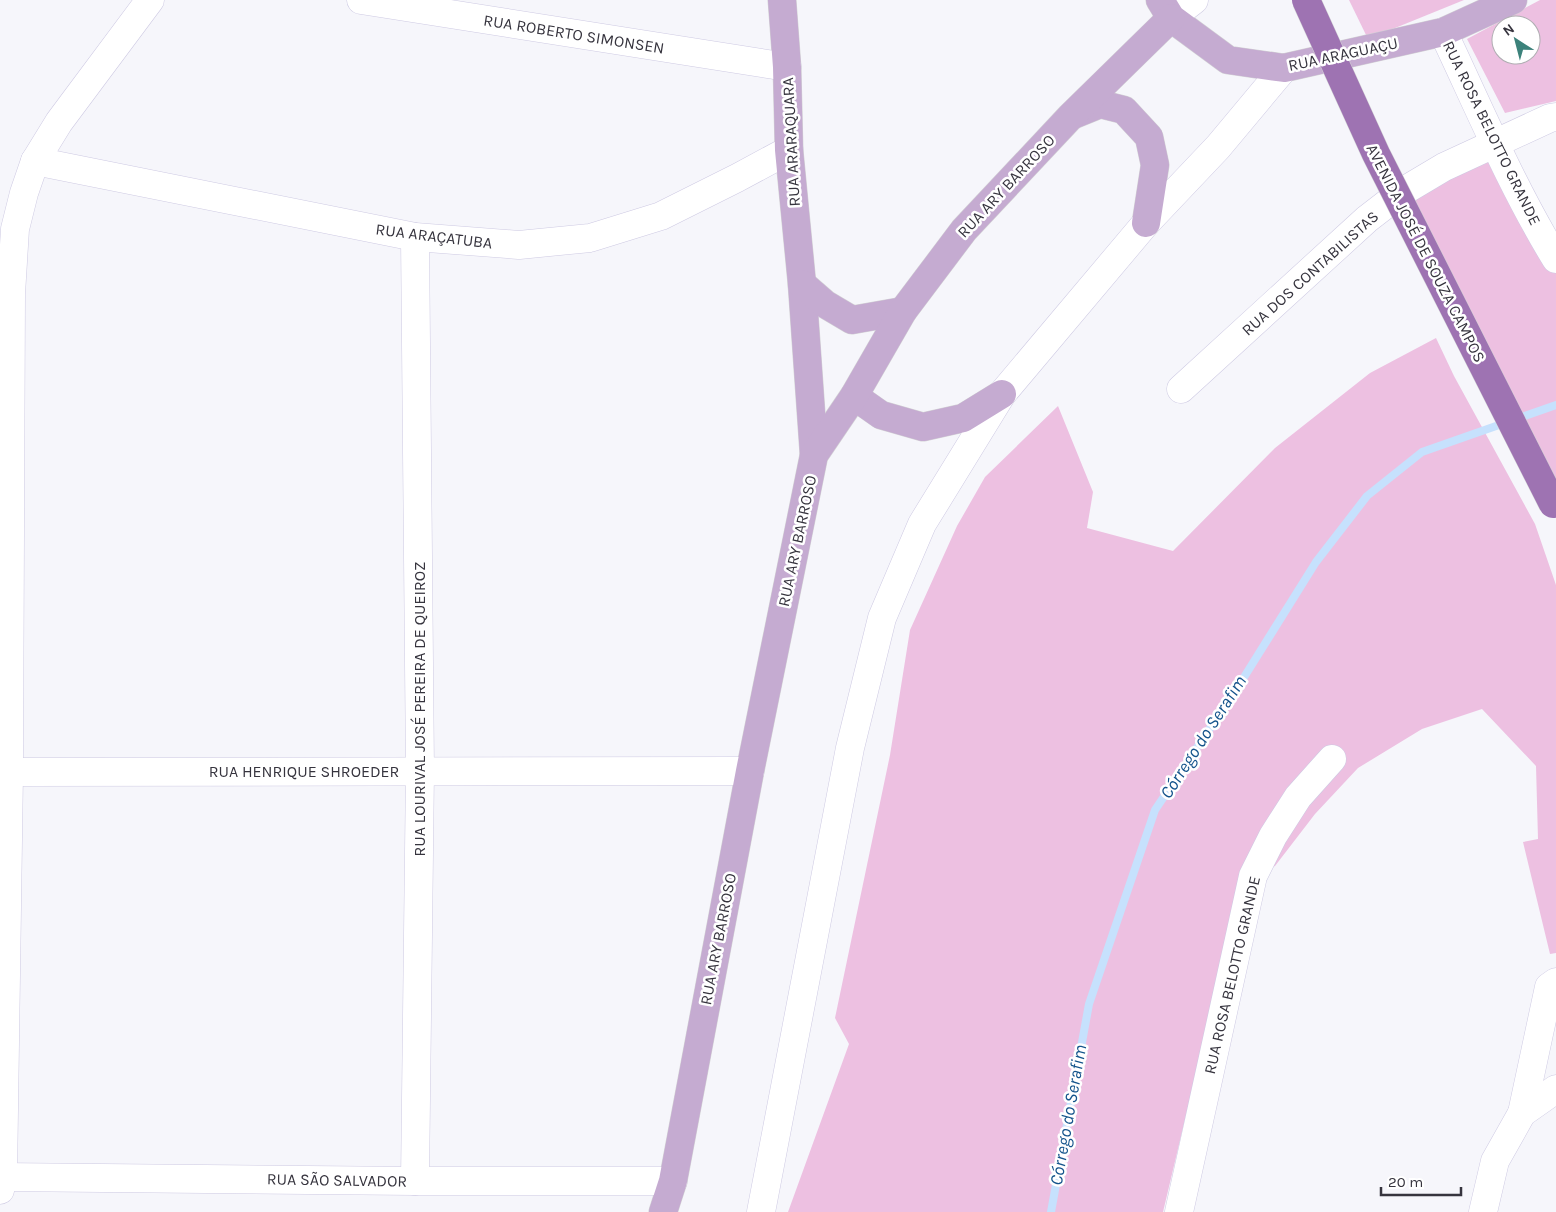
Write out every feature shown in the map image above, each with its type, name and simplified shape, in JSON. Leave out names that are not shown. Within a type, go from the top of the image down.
[{"type":"highway","name":"AVENIDA JOSÉ DE SOUZA CAMPOS","points":[[1306,0],[1376,154],[1553,504]]},
{"type":"main road","name":"RUA ARARAQUARA","points":[[782,0],[787,67],[789,150],[802,284],[814,455]]},
{"type":"main road","name":"RUA ARAGUAÇU","points":[[1165,9],[1228,60],[1284,68],[1443,32],[1513,0]]},
{"type":"main road","name":"RUA ARY BARROSO","points":[[663,1212],[673,1181],[750,771],[814,455],[854,396],[903,312],[964,230],[1071,116],[1165,9]]},
{"type":"main road","points":[[1071,116],[1100,104],[1124,110],[1149,137],[1154,165],[1146,223]]},
{"type":"main road","points":[[802,284],[825,304],[852,320],[903,312]]},
{"type":"main road","points":[[854,396],[881,414],[923,427],[964,418],[1002,394]]},
{"type":"street","points":[[1,1181],[8,772],[11,294],[15,229],[35,161],[59,122],[150,0]]},
{"type":"street","name":"RUA ROBERTO SIMONSEN","points":[[361,0],[787,67]]},
{"type":"street","name":"RUA ARY BARROSO","points":[[1165,9],[1194,0]]},
{"type":"street","name":"RUA ROSA BELOTTO GRANDE","points":[[1443,32],[1495,143],[1542,236],[1556,259]]},
{"type":"street","points":[[761,1212],[850,748],[882,618],[922,524],[1002,394],[1146,223],[1218,147],[1284,68]]},
{"type":"street","name":"RUA DOS CONTABILISTAS","points":[[1181,389],[1367,219],[1402,192],[1444,167],[1556,117]]},
{"type":"street","name":"RUA ARAÇATUBA","points":[[35,161],[415,237],[519,245],[590,238],[661,216],[789,150]]},
{"type":"street","name":"RUA LOURIVAL JOSÉ PEREIRA DE QUEIROZ","points":[[415,237],[420,770],[415,1180]]},
{"type":"street","name":"RUA ROSA BELOTTO GRANDE","points":[[1179,1212],[1252,876],[1273,836],[1298,796],[1332,759]]},
{"type":"street","name":"RUA HENRIQUE SHROEDER","points":[[8,772],[750,771]]},
{"type":"street","points":[[1483,1212],[1495,1161],[1522,1113],[1549,987],[1556,982]]},
{"type":"street","points":[[1522,1113],[1556,1089]]},
{"type":"street","name":"RUA SÃO SALVADOR","points":[[1,1181],[673,1181]]},
{"type":"shaded area","points":[[1349,0],[1464,0],[1368,39]]},
{"type":"shaded area","points":[[1540,0],[1556,0],[1556,101],[1505,113],[1467,39],[1491,26],[1491,65],[1541,65],[1541,15],[1512,15]]},
{"type":"shaded area","points":[[1495,143],[1556,258],[1556,509],[1402,192]]},
{"type":"shaded area","points":[[1436,338],[1454,376],[1535,524],[1556,585],[1556,953],[1550,954],[1523,842],[1538,839],[1536,766],[1482,709],[1422,729],[1358,768],[1315,814],[1275,866],[1241,883],[1163,1212],[788,1212],[849,1044],[835,1018],[890,755],[910,630],[957,526],[985,477],[1058,406],[1093,492],[1087,528],[1173,551],[1275,448],[1370,373]]},
{"type":"waterway","name":"Córrego do Serafim","points":[[1051,1212],[1089,1004],[1155,810],[1241,682],[1316,562],[1367,496],[1422,452],[1556,405]]}]
